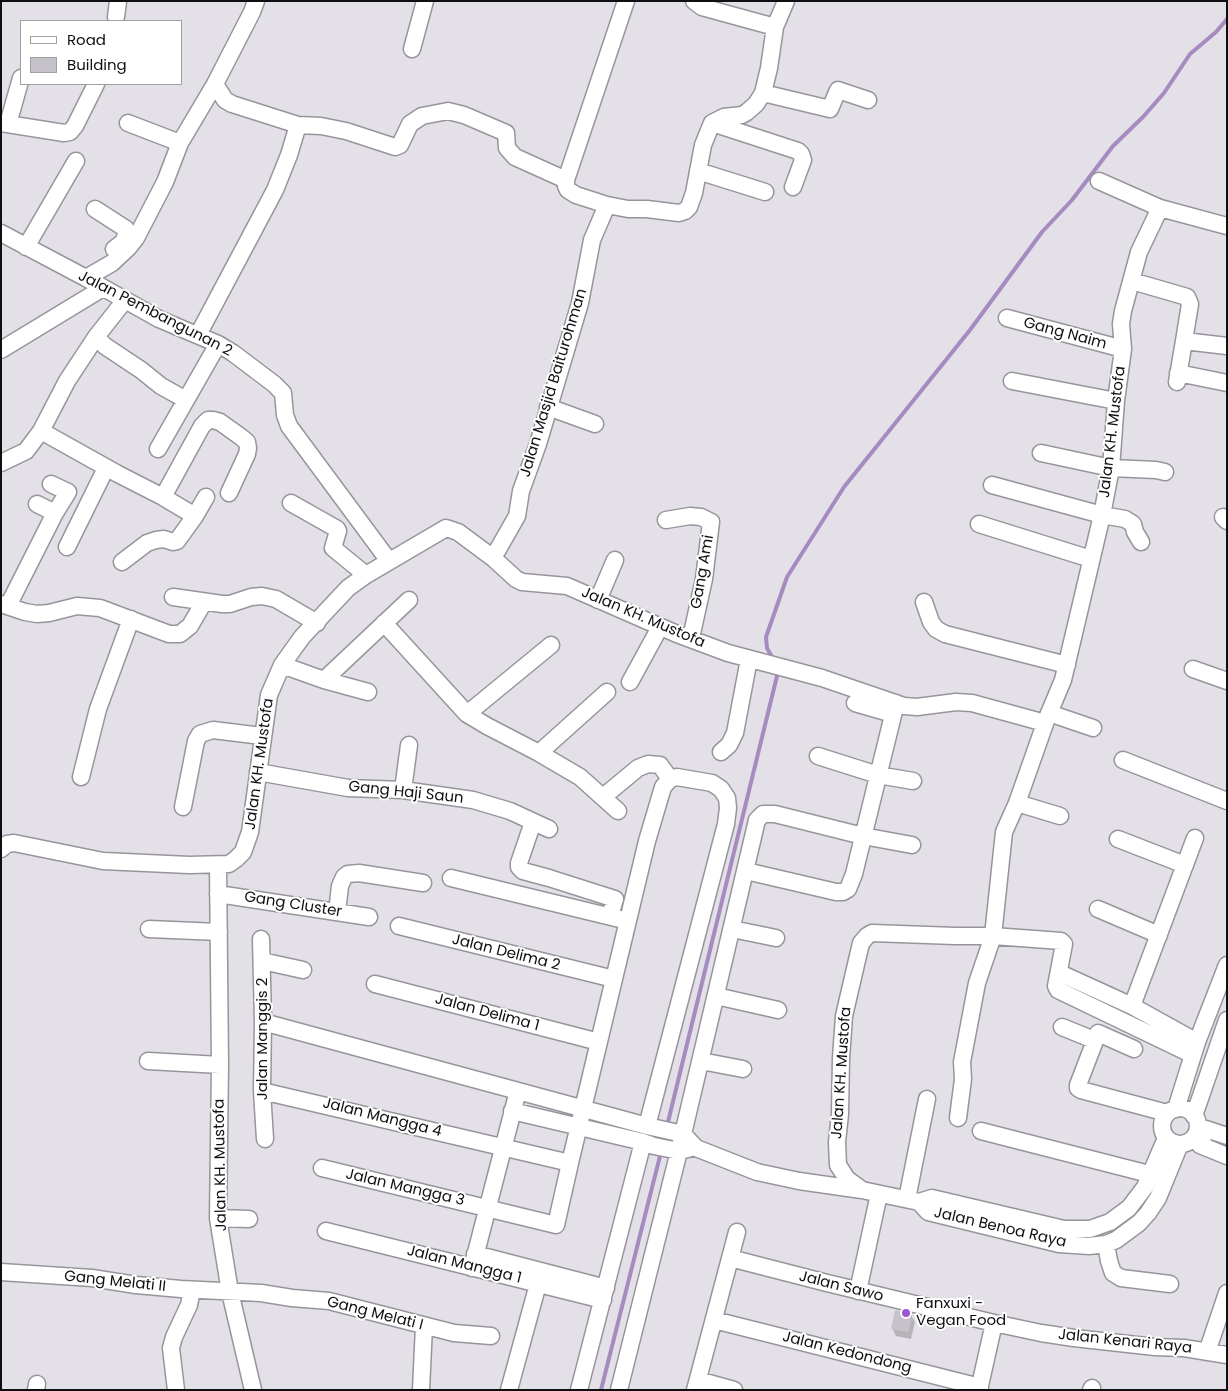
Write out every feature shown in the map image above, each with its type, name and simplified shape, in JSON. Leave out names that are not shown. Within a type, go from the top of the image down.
[{"type":"street","points":[[1,350],[92,281],[128,248],[136,238],[171,168],[180,143],[219,90],[256,1]]},
{"type":"street","points":[[412,50],[425,1]]},
{"type":"street","points":[[626,1],[566,180],[566,186],[568,190],[576,195],[607,205],[628,209],[679,213],[685,211],[691,203],[703,145],[712,124],[724,117],[742,115],[748,112],[763,93],[775,27],[786,1]]},
{"type":"street","points":[[694,1],[702,7],[775,27]]},
{"type":"street","points":[[20,81],[5,124],[64,133],[70,132],[75,126],[96,85]]},
{"type":"street","points":[[219,90],[232,104],[298,125],[321,126],[346,131],[395,148],[400,145],[410,124],[422,116],[448,112],[464,115],[506,133],[507,148],[515,157],[566,180]]},
{"type":"street","points":[[763,93],[830,109],[838,90],[868,100]]},
{"type":"street","points":[[128,123],[180,143]]},
{"type":"street","points":[[712,124],[798,151],[803,160],[793,187]]},
{"type":"street","points":[[198,335],[275,190],[289,156],[298,125]]},
{"type":"street","points":[[26,247],[76,161]]},
{"type":"street","points":[[698,170],[765,192]]},
{"type":"street","points":[[1099,181],[1160,208],[1227,226]]},
{"type":"street","name":"Jalan Masjid Baiturohman","points":[[493,558],[517,516],[521,491],[580,303],[592,240],[607,205]]},
{"type":"street","name":"Jalan KH. Mustofa","points":[[862,1190],[847,1179],[838,1165],[836,1150],[840,1114],[844,1016],[861,943],[872,933],[993,936],[1004,832],[1017,803],[1047,718],[1061,687],[1067,665],[1102,516],[1111,468],[1116,401],[1123,349],[1121,324],[1139,252],[1160,208]]},
{"type":"street","points":[[92,281],[122,242],[127,232],[123,226],[95,209]]},
{"type":"street","name":"Jalan Pembangunan 2","points":[[1,233],[159,319],[218,344],[280,390],[284,397],[285,415],[290,426],[389,561]]},
{"type":"street","points":[[1132,281],[1187,297],[1190,304],[1177,377],[1227,383]]},
{"type":"street","points":[[1,463],[26,451],[41,431],[67,381],[125,300]]},
{"type":"street","name":"Gang Naim","points":[[1008,318],[1123,349]]},
{"type":"street","points":[[96,338],[161,386],[186,400]]},
{"type":"street","points":[[1184,340],[1227,346]]},
{"type":"street","points":[[158,449],[218,344]]},
{"type":"street","points":[[1012,381],[1116,401]]},
{"type":"street","points":[[548,407],[595,424]]},
{"type":"street","points":[[163,497],[202,426],[208,420],[220,422],[247,442],[247,454],[229,493]]},
{"type":"street","points":[[41,431],[195,516]]},
{"type":"street","points":[[1041,453],[1111,468],[1164,472]]},
{"type":"street","points":[[67,547],[106,468]]},
{"type":"street","points":[[51,484],[68,492],[5,605],[37,614],[78,606],[89,606],[100,608],[169,634],[180,634],[190,626],[204,602]]},
{"type":"street","points":[[992,485],[1102,516],[1125,519],[1133,524],[1141,542]]},
{"type":"street","points":[[122,562],[147,544],[156,540],[164,538],[173,542],[177,540],[195,516],[206,497]]},
{"type":"street","points":[[291,503],[334,526],[338,532],[333,548],[366,575]]},
{"type":"street","points":[[37,504],[55,513]]},
{"type":"street","name":"Gang Ami","points":[[666,520],[690,516],[701,517],[711,522],[704,579],[690,638]]},
{"type":"street","points":[[979,524],[1091,559]]},
{"type":"street","name":"Jalan KH. Mustofa","points":[[253,1390],[230,1292],[218,1218],[220,1065],[218,865],[229,864],[243,852],[250,832],[269,695],[282,665],[302,637],[348,588],[366,575],[446,528],[458,532],[522,582],[567,586],[660,627],[728,653],[846,685],[895,709],[956,702],[972,703],[1047,718]]},
{"type":"street","points":[[598,600],[615,560]]},
{"type":"street","points":[[173,597],[230,604],[251,597],[262,596],[284,604],[317,623]]},
{"type":"street","points":[[324,680],[409,600]]},
{"type":"street","points":[[924,602],[931,622],[936,629],[944,634],[1067,665]]},
{"type":"street","points":[[81,777],[98,709],[131,619]]},
{"type":"street","points":[[384,623],[467,714],[539,752],[580,777],[618,811]]},
{"type":"street","points":[[630,682],[660,627]]},
{"type":"street","points":[[467,714],[551,646]]},
{"type":"street","points":[[721,752],[729,745],[735,733],[749,659]]},
{"type":"street","points":[[282,665],[324,680],[368,692]]},
{"type":"street","points":[[1192,669],[1227,681]]},
{"type":"street","points":[[539,752],[607,692]]},
{"type":"street","points":[[746,871],[836,892],[844,892],[850,886],[895,709],[855,702]]},
{"type":"street","points":[[1047,718],[1093,728]]},
{"type":"street","points":[[183,807],[196,741],[200,734],[213,730],[262,736]]},
{"type":"street","points":[[403,790],[409,746]]},
{"type":"street","points":[[818,756],[878,775],[913,781]]},
{"type":"street","points":[[1123,760],[1227,801]]},
{"type":"street","points":[[603,797],[638,768],[648,764],[660,766],[670,779]]},
{"type":"street","name":"Gang Haji Saun","points":[[258,772],[348,788],[403,790],[473,800],[510,811],[549,829]]},
{"type":"street","points":[[570,1163],[647,841],[663,787],[670,779],[677,777],[712,783],[721,789],[727,798],[726,824],[651,1136],[604,1294],[579,1390]]},
{"type":"street","points":[[1017,803],[1060,816]]},
{"type":"street","points":[[619,1390],[680,1134],[701,1061],[757,820],[763,814],[775,814],[863,836],[912,845]]},
{"type":"street","points":[[532,822],[519,867],[523,871],[615,899],[610,916]]},
{"type":"street","points":[[1132,1006],[1195,838]]},
{"type":"street","points":[[1118,839],[1185,865]]},
{"type":"street","points":[[1,849],[7,844],[14,843],[102,861],[189,866],[218,865]]},
{"type":"street","points":[[337,912],[340,886],[344,877],[348,874],[359,873],[423,883]]},
{"type":"street","points":[[452,878],[628,920]]},
{"type":"street","name":"Gang Cluster","points":[[218,894],[369,917]]},
{"type":"street","points":[[1098,909],[1159,936]]},
{"type":"street","name":"Jalan Delima 2","points":[[399,926],[614,979]]},
{"type":"street","points":[[149,929],[219,932]]},
{"type":"street","points":[[732,929],[776,938]]},
{"type":"street","points":[[958,1118],[963,1079],[962,1062],[970,1011],[977,983],[993,936],[1061,941],[1064,944],[1056,986],[1058,990],[1195,1048]]},
{"type":"street","name":"Jalan Manggis 2","points":[[261,939],[262,1091],[266,1139]]},
{"type":"street","points":[[262,961],[303,970]]},
{"type":"street","points":[[1134,1048],[1100,1033],[1096,1035],[1078,1088],[1172,1111],[1186,1110],[1198,1122],[1195,1136],[1190,1141],[1173,1141],[1162,1130],[1162,1121],[1172,1111],[1227,965]]},
{"type":"street","points":[[1064,975],[1132,1006],[1195,1048]]},
{"type":"street","name":"Jalan Delima 1","points":[[375,984],[599,1042]]},
{"type":"street","points":[[716,996],[778,1010]]},
{"type":"street","points":[[1194,1116],[1227,1020]]},
{"type":"street","points":[[263,1022],[619,1119],[676,1151],[696,1148]]},
{"type":"street","points":[[1062,1027],[1094,1040]]},
{"type":"street","points":[[148,1061],[220,1065]]},
{"type":"street","points":[[701,1061],[743,1069]]},
{"type":"street","name":"Jalan Mangga 4","points":[[262,1091],[570,1163]]},
{"type":"street","points":[[474,1261],[518,1091]]},
{"type":"street","points":[[512,1111],[612,1135],[651,1136],[680,1134],[696,1148],[757,1172],[913,1201],[927,1099]]},
{"type":"street","points":[[612,1135],[609,1130],[611,1121],[619,1119]]},
{"type":"street","points":[[1227,1136],[1206,1128],[1200,1145],[1227,1156]]},
{"type":"street","points":[[981,1131],[1149,1174]]},
{"type":"street","name":"Jalan Benoa Raya","points":[[913,1201],[932,1198],[1064,1229],[1090,1229],[1110,1222],[1129,1208],[1145,1187],[1149,1174],[1173,1141]]},
{"type":"street","name":"Jalan Benoa Raya","points":[[913,1201],[928,1212],[1059,1244],[1089,1246],[1106,1244],[1116,1240],[1139,1223],[1158,1198],[1173,1141]]},
{"type":"street","name":"Jalan Mangga 3","points":[[322,1168],[556,1225],[570,1163]]},
{"type":"street","points":[[858,1291],[879,1194]]},
{"type":"street","points":[[218,1218],[249,1219]]},
{"type":"street","name":"Jalan Mangga 1","points":[[326,1231],[474,1261],[604,1294]]},
{"type":"street","points":[[734,1390],[697,1385],[737,1232]]},
{"type":"street","points":[[1106,1244],[1108,1261],[1113,1273],[1121,1278],[1170,1284]]},
{"type":"street","name":"Jalan Sawo","points":[[730,1258],[858,1291],[1041,1333]]},
{"type":"street","name":"Jalan Mangga 1","points":[[474,1261],[538,1284],[604,1294]]},
{"type":"street","name":"Gang Melati II","points":[[1,1272],[92,1278],[136,1285],[230,1292]]},
{"type":"street","points":[[509,1390],[538,1284]]},
{"type":"street","points":[[176,1390],[171,1348],[189,1305],[192,1290]]},
{"type":"street","name":"Gang Melati I","points":[[230,1292],[261,1293],[329,1301],[454,1334],[491,1336]]},
{"type":"street","name":"Jalan Kenari Raya","points":[[1041,1333],[1207,1352],[1227,1293]]},
{"type":"street","name":"Jalan Kedondong","points":[[714,1320],[979,1388]]},
{"type":"street","points":[[979,1388],[994,1323]]},
{"type":"street","points":[[420,1390],[424,1326]]},
{"type":"street","points":[[1207,1352],[1227,1355]]},
{"type":"building","points":[[895,1310],[912,1314],[908,1332],[891,1329]]},
{"type":"waterway","points":[[773,659],[767,648],[766,637],[787,577],[844,487],[970,330],[1042,232],[1072,200],[1113,146],[1143,117],[1164,93],[1190,54],[1216,32],[1227,19]]},
{"type":"waterway","points":[[667,1126],[777,676],[776,671]]},
{"type":"waterway","points":[[601,1390],[661,1152]]},
{"type":"place","name":"Fanxuxi - Vegan Food","points":[[906,1313]]}]
